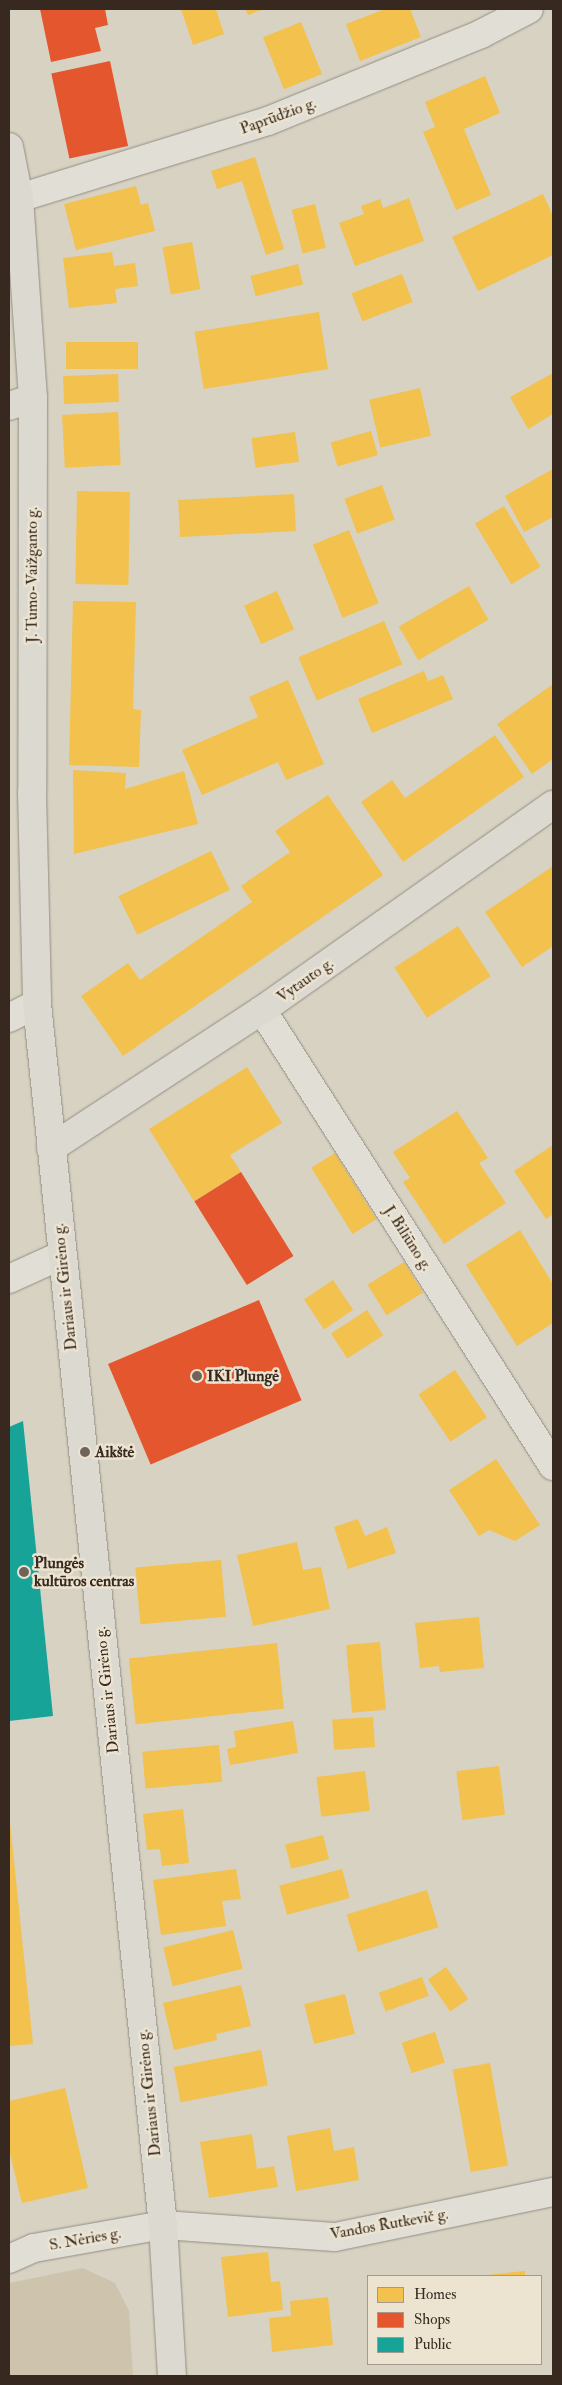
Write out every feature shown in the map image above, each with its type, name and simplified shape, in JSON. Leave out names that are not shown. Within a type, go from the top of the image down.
[{"type":"main road","name":"J. Tumo-Vaižganto g.","points":[[9,147],[19,198],[21,402],[38,1004]]},
{"type":"main road","name":"Vytauto g.","points":[[51,1148],[262,1010],[553,804]]},
{"type":"main road","name":"Dariaus ir Girėno g.","points":[[38,1004],[51,1148],[163,2225],[171,2372]]},
{"type":"street","name":"Paprūdžio g.","points":[[19,198],[268,122],[481,34],[529,9]]},
{"type":"street","points":[[9,1018],[38,1004]]},
{"type":"street","name":"J. Biliūno g.","points":[[262,1010],[553,1466]]},
{"type":"street","points":[[9,1279],[62,1255]]},
{"type":"street","name":"Vandos Rutkevič g.","points":[[163,2225],[335,2237],[553,2192]]},
{"type":"street","name":"S. Nėries g.","points":[[9,2259],[34,2248],[163,2225]]},
{"type":"shaded area","points":[[83,2268],[115,2283],[129,2311],[133,2376],[10,2376],[9,2283]]},
{"type":"building: Homes","points":[[181,9],[216,9],[224,34],[193,45]]},
{"type":"building: Homes","points":[[245,9],[264,9],[248,15]]},
{"type":"building: Homes","points":[[385,9],[410,9],[421,37],[360,61],[346,24]]},
{"type":"building: Homes","points":[[301,22],[322,74],[284,89],[263,37]]},
{"type":"building: Homes","points":[[485,76],[500,113],[464,129],[491,195],[456,210],[423,132],[435,127],[425,102]]},
{"type":"building: Homes","points":[[255,157],[284,249],[266,255],[242,181],[217,189],[211,171]]},
{"type":"building: Homes","points":[[136,186],[141,205],[148,203],[155,231],[76,250],[64,204]]},
{"type":"building: Homes","points":[[543,194],[553,216],[553,255],[478,291],[452,237]]},
{"type":"building: Homes","points":[[409,198],[424,241],[355,266],[339,223],[364,214],[361,206],[380,199],[383,208]]},
{"type":"building: Homes","points":[[315,204],[326,248],[303,253],[292,210]]},
{"type":"building: Homes","points":[[192,242],[200,289],[171,294],[162,247]]},
{"type":"building: Homes","points":[[112,252],[114,266],[135,263],[138,286],[115,289],[117,303],[69,308],[63,258]]},
{"type":"building: Homes","points":[[298,264],[303,284],[256,296],[250,276]]},
{"type":"building: Homes","points":[[402,274],[413,302],[362,321],[352,293]]},
{"type":"building: Homes","points":[[319,312],[328,369],[204,389],[195,332]]},
{"type":"building: Homes","points":[[66,342],[138,342],[138,369],[66,369]]},
{"type":"building: Homes","points":[[553,373],[553,414],[528,429],[510,397]]},
{"type":"building: Homes","points":[[118,374],[119,402],[64,404],[63,376]]},
{"type":"building: Homes","points":[[420,388],[431,436],[380,447],[369,400]]},
{"type":"building: Homes","points":[[118,412],[121,465],[65,468],[62,415]]},
{"type":"building: Homes","points":[[371,431],[378,455],[338,467],[331,443]]},
{"type":"building: Homes","points":[[295,432],[299,462],[256,468],[251,438]]},
{"type":"building: Homes","points":[[553,469],[553,517],[524,532],[505,496]]},
{"type":"building: Homes","points":[[382,485],[395,520],[357,533],[344,499]]},
{"type":"building: Homes","points":[[77,491],[130,492],[128,585],[75,584]]},
{"type":"building: Homes","points":[[294,494],[296,531],[180,537],[178,500]]},
{"type":"building: Homes","points":[[504,506],[541,567],[511,584],[475,524]]},
{"type":"building: Homes","points":[[349,530],[379,603],[342,618],[313,545]]},
{"type":"building: Homes","points":[[469,586],[488,620],[418,660],[399,626]]},
{"type":"building: Homes","points":[[277,591],[294,629],[261,644],[244,606]]},
{"type":"building: Homes","points":[[73,601],[136,602],[133,709],[141,710],[139,767],[69,765]]},
{"type":"building: Homes","points":[[384,621],[402,664],[317,701],[298,657]]},
{"type":"building: Homes","points":[[424,671],[428,681],[443,675],[453,699],[372,733],[358,699]]},
{"type":"building: Homes","points":[[288,680],[324,764],[286,780],[278,762],[202,795],[182,750],[258,717],[249,697]]},
{"type":"building: Homes","points":[[553,684],[553,759],[532,774],[497,724]]},
{"type":"building: Homes","points":[[495,735],[524,777],[403,862],[361,802],[392,780],[405,798]]},
{"type":"building: Homes","points":[[73,770],[126,773],[125,789],[184,771],[198,824],[74,854]]},
{"type":"building: Homes","points":[[328,795],[383,875],[123,1056],[81,996],[128,963],[140,980],[252,902],[241,886],[290,852],[275,831]]},
{"type":"building: Homes","points":[[211,851],[230,890],[137,935],[118,896]]},
{"type":"building: Homes","points":[[553,866],[553,946],[522,967],[485,912]]},
{"type":"building: Homes","points":[[458,926],[491,976],[427,1018],[394,967]]},
{"type":"building: Homes","points":[[247,1067],[282,1123],[230,1155],[241,1172],[194,1201],[149,1129]]},
{"type":"building: Homes","points":[[457,1111],[488,1158],[479,1163],[506,1203],[444,1244],[403,1182],[410,1178],[393,1152]]},
{"type":"building: Homes","points":[[553,1145],[553,1214],[546,1219],[514,1171]]},
{"type":"building: Homes","points":[[335,1153],[376,1219],[353,1234],[311,1168]]},
{"type":"building: Homes","points":[[520,1230],[553,1284],[553,1323],[517,1346],[466,1265]]},
{"type":"building: Homes","points":[[404,1262],[423,1293],[387,1315],[368,1285]]},
{"type":"building: Homes","points":[[333,1280],[353,1310],[324,1329],[304,1300]]},
{"type":"building: Homes","points":[[367,1310],[383,1335],[347,1359],[331,1333]]},
{"type":"building: Homes","points":[[455,1370],[487,1417],[450,1442],[419,1395]]},
{"type":"building: Homes","points":[[496,1459],[540,1525],[515,1541],[489,1530],[479,1536],[449,1490]]},
{"type":"building: Homes","points":[[358,1519],[365,1536],[387,1527],[396,1553],[348,1569],[334,1527]]},
{"type":"building: Homes","points":[[297,1542],[303,1570],[321,1567],[330,1609],[253,1626],[237,1555]]},
{"type":"building: Homes","points":[[221,1560],[226,1617],[140,1624],[135,1567]]},
{"type":"building: Homes","points":[[479,1617],[484,1668],[440,1672],[439,1666],[420,1668],[415,1623]]},
{"type":"building: Homes","points":[[380,1642],[386,1710],[352,1713],[346,1645]]},
{"type":"building: Homes","points":[[277,1643],[284,1709],[136,1724],[129,1659]]},
{"type":"building: Homes","points":[[373,1717],[375,1747],[334,1750],[332,1720]]},
{"type":"building: Homes","points":[[293,1721],[298,1753],[230,1765],[227,1749],[236,1747],[234,1731]]},
{"type":"building: Homes","points":[[219,1745],[222,1782],[146,1789],[142,1752]]},
{"type":"building: Homes","points":[[499,1766],[505,1815],[462,1820],[456,1771]]},
{"type":"building: Homes","points":[[365,1771],[370,1811],[321,1817],[316,1777]]},
{"type":"building: Homes","points":[[183,1809],[189,1863],[162,1866],[160,1849],[147,1850],[143,1814]]},
{"type":"building: Homes","points":[[9,1813],[33,2044],[9,2046]]},
{"type":"building: Homes","points":[[323,1835],[329,1859],[291,1869],[285,1844]]},
{"type":"building: Homes","points":[[236,1869],[241,1899],[222,1901],[226,1926],[161,1935],[153,1880]]},
{"type":"building: Homes","points":[[342,1869],[350,1898],[287,1915],[279,1886]]},
{"type":"building: Homes","points":[[427,1890],[438,1927],[358,1952],[347,1915]]},
{"type":"building: Homes","points":[[233,1930],[243,1969],[173,1986],[163,1947]]},
{"type":"building: Homes","points":[[446,1967],[468,1999],[450,2012],[428,1980]]},
{"type":"building: Homes","points":[[422,1977],[429,1996],[386,2012],[379,1993]]},
{"type":"building: Homes","points":[[241,1985],[251,2026],[216,2034],[217,2040],[174,2050],[163,2003]]},
{"type":"building: Homes","points":[[345,1994],[355,2034],[314,2044],[304,2004]]},
{"type":"building: Homes","points":[[435,2032],[445,2062],[412,2073],[402,2043]]},
{"type":"building: Homes","points":[[261,2050],[268,2085],[181,2102],[174,2067]]},
{"type":"building: Homes","points":[[490,2063],[508,2165],[471,2172],[453,2070]]},
{"type":"building: Homes","points":[[65,2088],[88,2188],[22,2203],[9,2150],[9,2101]]},
{"type":"building: Homes","points":[[330,2128],[334,2151],[354,2147],[359,2180],[296,2191],[287,2136]]},
{"type":"building: Homes","points":[[252,2134],[257,2169],[274,2166],[278,2187],[209,2198],[200,2142]]},
{"type":"building: Homes","points":[[268,2252],[271,2282],[280,2281],[283,2310],[228,2317],[221,2257]]},
{"type":"building: Homes","points":[[525,2271],[525,2275],[488,2275]]},
{"type":"building: Homes","points":[[328,2297],[333,2345],[272,2352],[269,2318],[291,2316],[290,2301]]},
{"type":"building: Shops","points":[[40,9],[105,9],[108,25],[95,28],[101,51],[51,62]]},
{"type":"building: Shops","points":[[110,61],[128,146],[69,159],[51,73]]},
{"type":"building: Shops","points":[[241,1172],[293,1256],[247,1285],[194,1201]]},
{"type":"building: Shops","points":[[259,1300],[302,1400],[151,1464],[108,1364]]},
{"type":"building: Public","name":"Plungės kultūros centras","points":[[23,1421],[53,1716],[9,1721],[9,1427]]},
{"type":"place","name":"IKI Plungė","points":[[197,1376]]},
{"type":"place","name":"Aikštė","points":[[85,1452]]},
{"type":"place","name":"Plungės kultūros centras","points":[[24,1572]]}]
